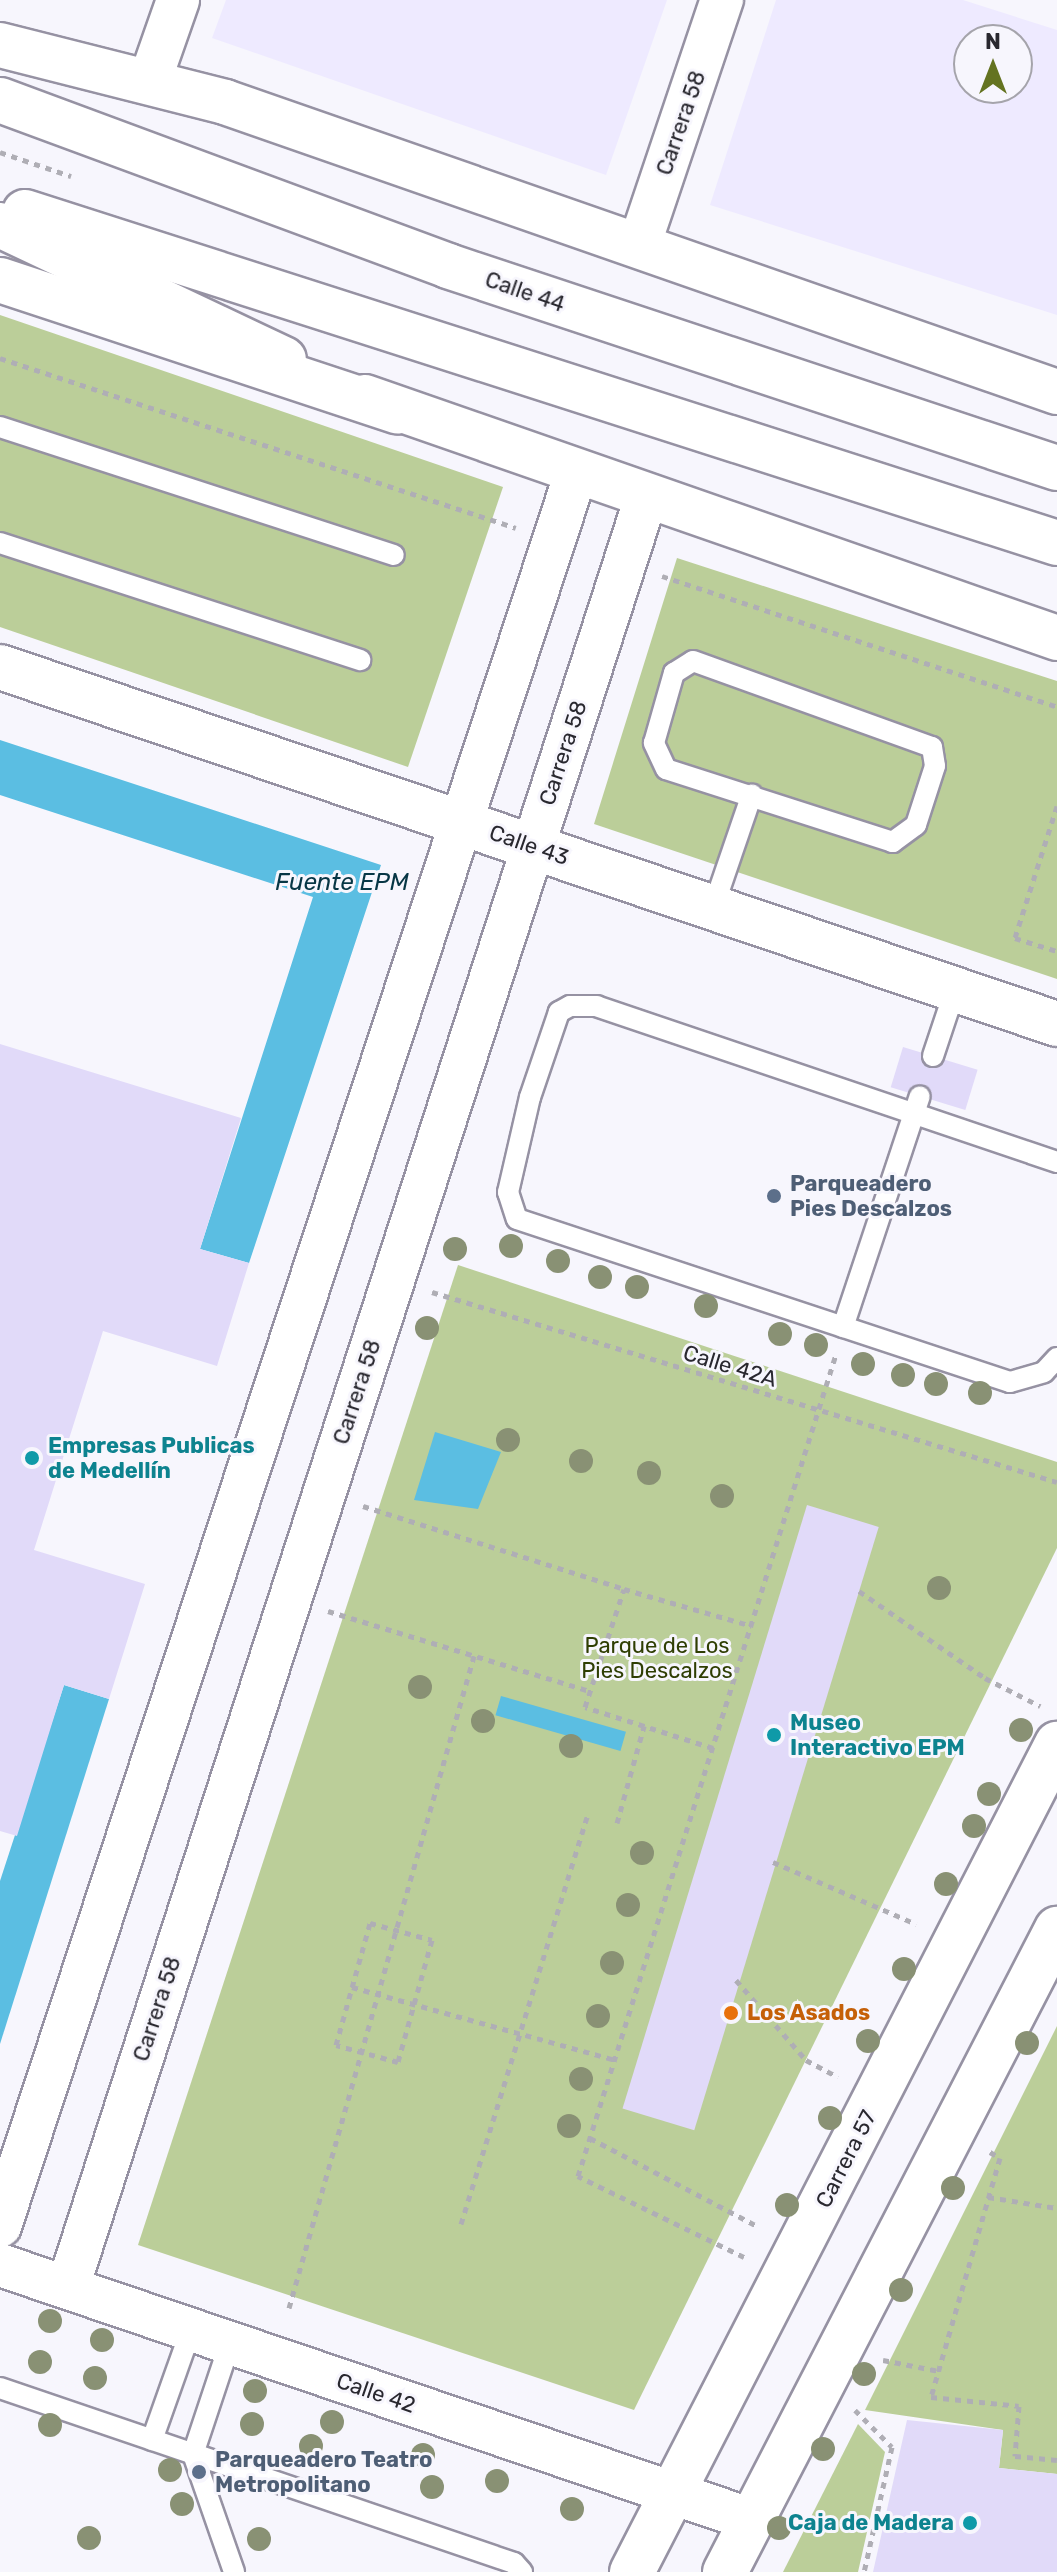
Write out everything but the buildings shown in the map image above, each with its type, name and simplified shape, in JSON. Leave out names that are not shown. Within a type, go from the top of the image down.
[{"type":"main road","points":[[0,45],[225,102],[1057,392]]},
{"type":"main road","name":"Calle 44","points":[[0,100],[448,266],[1057,468]]},
{"type":"main road","points":[[0,204],[1057,543]]},
{"type":"main road","points":[[0,225],[398,412]]},
{"type":"main road","points":[[0,280],[398,412],[1052,637]]},
{"type":"main road","name":"Calle 43","points":[[0,667],[1057,1024]]},
{"type":"main road","name":"Carrera 57","points":[[632,2572],[1057,1744]]},
{"type":"main road","points":[[725,2572],[1057,1929]]},
{"type":"street","points":[[149,83],[178,0]]},
{"type":"street","name":"Carrera 58","points":[[639,246],[722,0]]},
{"type":"street","points":[[0,2226],[576,473]]},
{"type":"street","name":"Carrera 58","points":[[68,2287],[646,497]]},
{"type":"street","name":"Calle 42","points":[[0,2265],[752,2520]]},
{"type":"lane","points":[[2,435],[394,555]]},
{"type":"lane","points":[[0,543],[360,660]]},
{"type":"lane","points":[[683,663],[896,729],[932,747],[935,766],[916,825],[893,842],[752,794],[666,769],[655,757],[674,673],[683,663]]},
{"type":"lane","points":[[713,908],[752,794]]},
{"type":"lane","points":[[933,1056],[955,990]]},
{"type":"lane","points":[[1057,1162],[917,1105],[597,1006],[559,1012],[530,1097],[508,1192],[517,1219],[1010,1382],[1044,1372],[1057,1358]]},
{"type":"lane","points":[[843,1327],[917,1105]]},
{"type":"lane","points":[[152,2440],[210,2336]]},
{"type":"lane","points":[[210,2336],[193,2454],[234,2572]]},
{"type":"lane","points":[[0,2388],[514,2563],[522,2572]]},
{"type":"path","points":[[0,358],[507,525]]},
{"type":"path","points":[[661,575],[1057,707]]},
{"type":"path","points":[[1057,806],[1015,938],[1057,951]]},
{"type":"path","name":"Calle 42A","points":[[393,1281],[1057,1482]]},
{"type":"path","points":[[744,2257],[578,2176],[820,1411],[843,1327]]},
{"type":"path","points":[[362,1506],[752,1626]]},
{"type":"path","points":[[624,1589],[585,1707],[713,1748]]},
{"type":"path","points":[[859,1591],[1016,1693]]},
{"type":"path","points":[[289,1600],[590,1691]]},
{"type":"path","points":[[289,2308],[474,1656]]},
{"type":"path","points":[[617,1823],[644,1726]]},
{"type":"path","points":[[461,2224],[588,1814]]},
{"type":"path","points":[[773,1862],[902,1917]]},
{"type":"path","points":[[370,1923],[432,1940],[398,2062],[336,2045],[352,1987],[370,1923]]},
{"type":"path","points":[[736,1980],[806,2060],[827,2072]]},
{"type":"path","points":[[352,1987],[615,2060]]},
{"type":"path","points":[[590,2138],[759,2227]]},
{"type":"path","points":[[985,2150],[1000,2158],[931,2397],[1019,2406],[1015,2456],[1057,2460]]},
{"type":"path","points":[[988,2197],[1057,2208]]},
{"type":"path","points":[[878,2359],[939,2371]]},
{"type":"path","points":[[855,2409],[892,2447],[864,2572]]},
{"type":"shaded area","points":[[226,0],[667,0],[606,175],[212,38]]},
{"type":"shaded area","points":[[776,0],[963,0],[1057,30],[1057,315],[710,205]]},
{"type":"green space","points":[[0,315],[503,487],[408,767],[0,627]]},
{"type":"green space","points":[[677,558],[1057,681],[1057,979],[594,824]]},
{"type":"green space","name":"Parque de Los Pies Descalzos","points":[[458,1265],[1057,1462],[1057,1548],[634,2410],[138,2245]]},
{"type":"green space","points":[[1057,2026],[1057,2474],[999,2468],[1003,2430],[865,2410]]},
{"type":"green space","points":[[858,2424],[885,2452],[858,2572],[783,2572]]},
{"type":"water","name":"Fuente EPM","points":[[0,740],[381,865],[249,1263],[200,1249],[313,897],[0,795]]},
{"type":"water","points":[[435,1432],[501,1452],[478,1509],[414,1500]]},
{"type":"water","points":[[64,1685],[109,1699],[0,2044],[0,1881]]},
{"type":"water","points":[[501,1696],[626,1732],[620,1751],[495,1715]]},
{"type":"place","name":"Parqueadero Pies Descalzos","points":[[774,1196]]},
{"type":"place","name":"Empresas Publicas de Medellín","points":[[32,1458]]},
{"type":"place","name":"Museo Interactivo EPM","points":[[774,1735]]},
{"type":"place","name":"Los Asados","points":[[731,2013]]},
{"type":"place","name":"Parqueadero Teatro Metropolitano","points":[[199,2472]]},
{"type":"place","name":"Caja de Madera","points":[[970,2523]]}]
